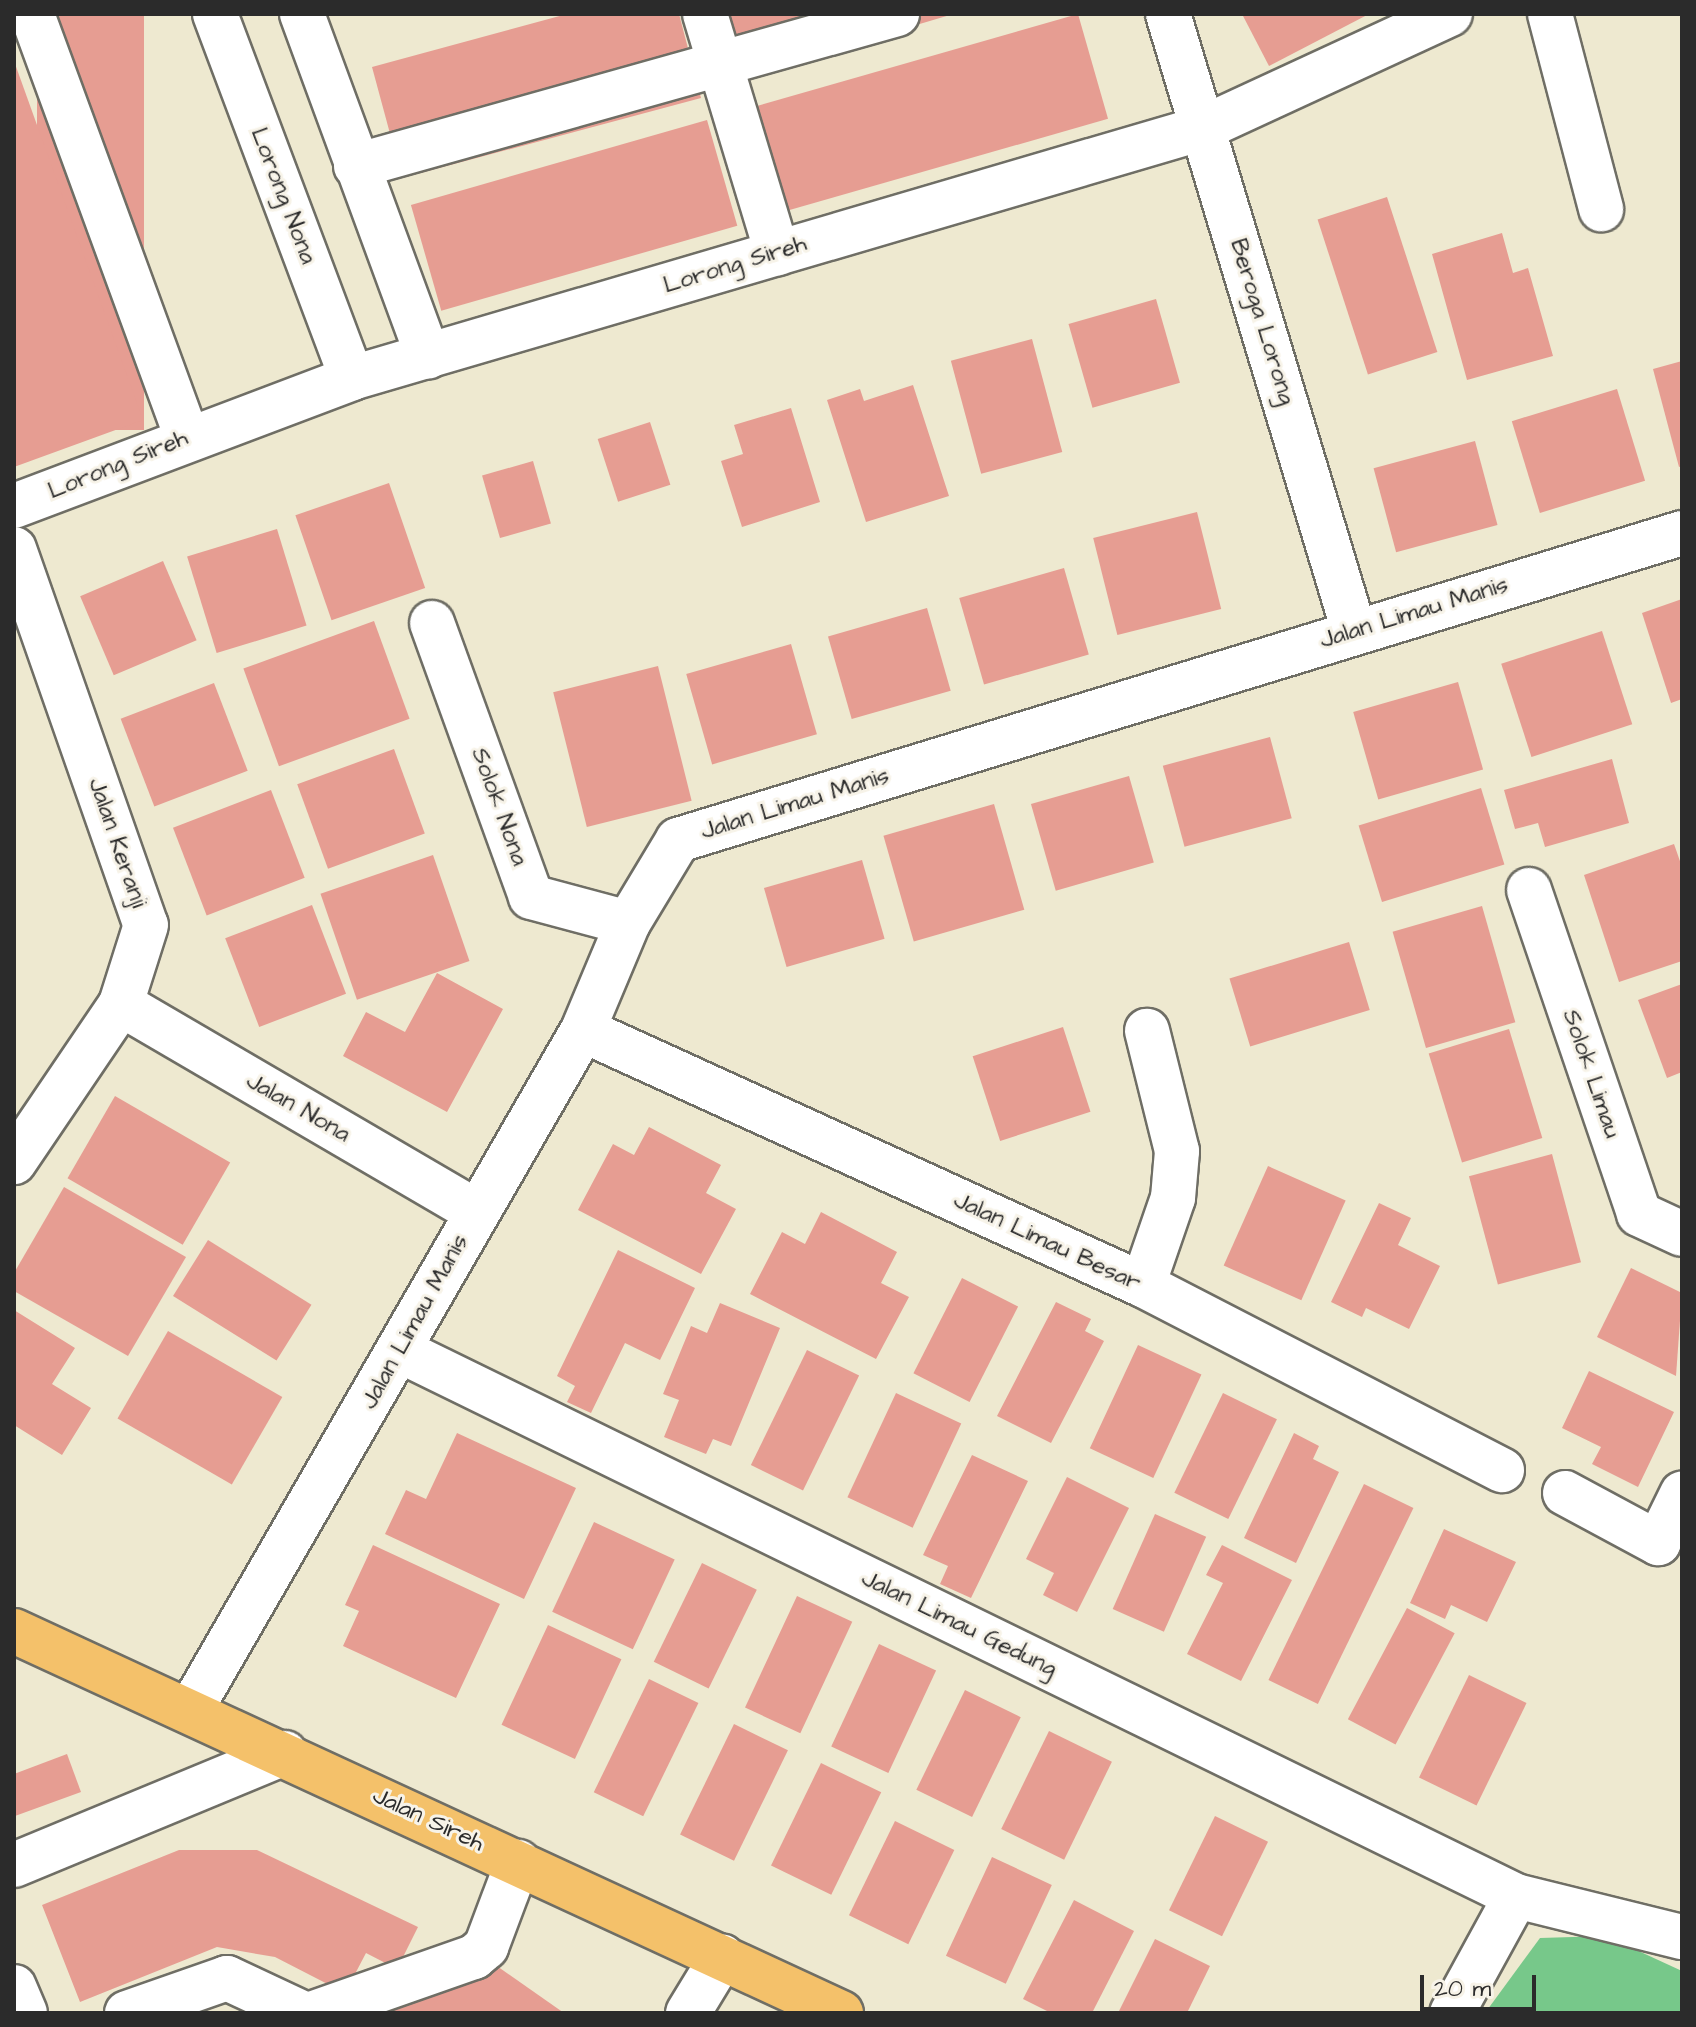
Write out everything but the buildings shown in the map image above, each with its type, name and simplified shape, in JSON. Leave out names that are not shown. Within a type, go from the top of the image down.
[{"type":"highway","name":"Jalan Sireh","points":[[14,1631],[191,1709],[832,2010]]},
{"type":"street","points":[[32,14],[187,437]]},
{"type":"street","name":"Lorong Nona","points":[[215,14],[352,378]]},
{"type":"street","points":[[302,14],[428,357]]},
{"type":"street","points":[[705,14],[777,253]]},
{"type":"street","points":[[356,166],[897,14]]},
{"type":"street","name":"Beroga Lorong","points":[[1168,14],[1354,631]]},
{"type":"street","name":"Lorong Sireh","points":[[14,506],[187,437],[352,378],[1203,128],[1450,14]]},
{"type":"street","points":[[1550,14],[1601,209]]},
{"type":"street","name":"Jalan Limau Manis","points":[[191,1709],[401,1351],[475,1211],[583,1030],[628,923],[678,840],[1682,533]]},
{"type":"street","name":"Jalan Keranji","points":[[14,549],[146,925],[121,1004],[14,1162]]},
{"type":"street","name":"Solok Nona","points":[[432,623],[531,897],[628,923]]},
{"type":"street","name":"Solok Limau","points":[[1529,890],[1639,1214],[1682,1234]]},
{"type":"street","name":"Jalan Nona","points":[[121,1004],[475,1211]]},
{"type":"street","name":"Jalan Limau Besar","points":[[583,1030],[1143,1285],[1502,1470]]},
{"type":"street","points":[[1143,1285],[1173,1198],[1177,1151],[1147,1031]]},
{"type":"street","name":"Jalan Limau Gedung","points":[[401,1351],[1516,1896],[1679,1932]]},
{"type":"street","points":[[1565,1493],[1658,1543],[1682,1494]]},
{"type":"street","points":[[14,1865],[285,1753]]},
{"type":"street","points":[[314,2013],[474,1957],[486,1947],[518,1862]]},
{"type":"street","points":[[1452,2013],[1516,1896]]},
{"type":"street","points":[[688,2013],[722,1957]]},
{"type":"street","points":[[127,2013],[227,1978],[277,2008]]},
{"type":"street","points":[[14,1987],[25,2013]]},
{"type":"green space","points":[[1606,1936],[1682,1971],[1682,2013],[1485,2013],[1540,1938]]}]
